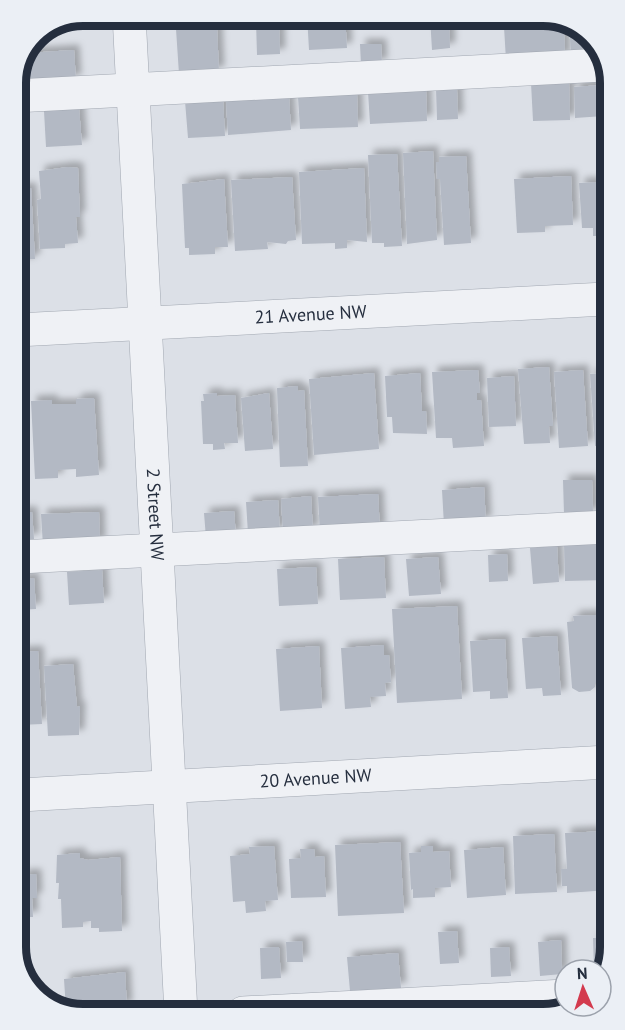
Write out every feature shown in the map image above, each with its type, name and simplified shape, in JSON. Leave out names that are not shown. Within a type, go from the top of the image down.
[{"type":"street","name":"2 Street NW","points":[[130,26],[181,1004]]},
{"type":"street","points":[[26,95],[597,65]]},
{"type":"street","name":"21 Avenue NW","points":[[26,330],[600,299]]},
{"type":"street","points":[[26,557],[600,527]]},
{"type":"street","name":"20 Avenue NW","points":[[26,795],[600,762]]},
{"type":"street","points":[[413,1004],[553,997]]},
{"type":"building","points":[[256,26],[279,26],[280,54],[257,55]]},
{"type":"building","points":[[308,26],[346,26],[347,48],[309,50]]},
{"type":"building","points":[[431,26],[449,26],[450,48],[432,50]]},
{"type":"building","points":[[546,26],[564,30],[565,58],[506,60],[504,27]]},
{"type":"building","points":[[217,27],[219,72],[179,74],[176,29]]},
{"type":"building","points":[[570,32],[580,40],[592,54],[571,55]]},
{"type":"building","points":[[360,44],[381,44],[382,64],[361,65]]},
{"type":"building","points":[[74,50],[76,80],[26,83],[27,68],[34,53]]},
{"type":"building","points":[[569,81],[570,120],[533,121],[531,83]]},
{"type":"building","points":[[600,85],[600,116],[575,118],[574,87]]},
{"type":"building","points":[[426,89],[427,121],[370,124],[368,92]]},
{"type":"building","points":[[436,89],[457,89],[458,119],[437,120]]},
{"type":"building","points":[[357,94],[358,127],[300,129],[298,97]]},
{"type":"building","points":[[289,97],[291,130],[228,135],[226,101]]},
{"type":"building","points":[[223,99],[225,136],[188,138],[185,101]]},
{"type":"building","points":[[79,108],[82,145],[46,147],[44,111]]},
{"type":"building","points":[[433,151],[437,240],[407,244],[403,153]]},
{"type":"building","points":[[397,154],[402,246],[384,247],[384,243],[372,243],[368,155]]},
{"type":"building","points":[[466,156],[471,243],[444,245],[440,179],[437,179],[436,162],[439,162],[439,157]]},
{"type":"building","points":[[78,168],[80,217],[76,217],[78,243],[65,244],[65,248],[40,249],[37,200],[41,199],[39,171]]},
{"type":"building","points":[[364,168],[367,242],[347,240],[347,248],[335,249],[335,243],[302,244],[299,172]]},
{"type":"building","points":[[571,176],[573,225],[545,226],[545,232],[517,233],[514,179]]},
{"type":"building","points":[[292,177],[296,240],[288,241],[286,244],[267,242],[268,249],[235,251],[231,180]]},
{"type":"building","points":[[224,179],[228,247],[215,247],[215,254],[189,255],[189,248],[185,248],[182,184]]},
{"type":"building","points":[[600,182],[600,236],[593,236],[593,228],[582,228],[579,183]]},
{"type":"building","points":[[26,188],[31,188],[35,259],[29,259],[30,263],[26,263]]},
{"type":"building","points":[[549,367],[553,426],[549,426],[550,443],[524,444],[518,369]]},
{"type":"building","points":[[478,370],[480,393],[477,393],[477,400],[481,400],[484,446],[453,448],[452,438],[436,438],[432,372]]},
{"type":"building","points":[[583,370],[588,446],[559,448],[554,372]]},
{"type":"building","points":[[374,373],[379,449],[314,455],[309,379]]},
{"type":"building","points":[[420,373],[422,411],[426,411],[427,434],[393,433],[392,417],[387,417],[385,376]]},
{"type":"building","points":[[600,373],[600,446],[595,446],[590,374]]},
{"type":"building","points":[[514,376],[516,426],[489,427],[487,378]]},
{"type":"building","points":[[298,386],[298,391],[304,390],[308,466],[280,467],[277,388]]},
{"type":"building","points":[[217,393],[217,396],[235,395],[238,443],[224,443],[225,449],[213,450],[213,444],[203,444],[201,401],[204,401],[203,394]]},
{"type":"building","points":[[269,393],[273,449],[245,451],[241,398]]},
{"type":"building","points":[[94,398],[99,475],[76,477],[76,469],[58,470],[58,478],[35,479],[31,401],[52,400],[52,404],[76,404],[76,399]]},
{"type":"building","points":[[563,480],[592,480],[593,514],[564,514]]},
{"type":"building","points":[[598,480],[600,480],[600,511],[599,511]]},
{"type":"building","points":[[484,487],[486,522],[444,525],[442,490]]},
{"type":"building","points":[[378,494],[380,530],[320,533],[318,497]]},
{"type":"building","points":[[311,496],[313,531],[283,533],[281,499]]},
{"type":"building","points":[[278,500],[280,532],[248,534],[246,502]]},
{"type":"building","points":[[234,511],[236,536],[206,538],[204,513]]},
{"type":"building","points":[[26,512],[32,512],[34,539],[26,540]]},
{"type":"building","points":[[99,512],[100,544],[43,546],[41,514]]},
{"type":"building","points":[[600,543],[600,580],[565,581],[564,544]]},
{"type":"building","points":[[557,546],[559,582],[533,584],[530,548]]},
{"type":"building","points":[[507,554],[508,581],[489,582],[488,555]]},
{"type":"building","points":[[384,557],[386,598],[340,600],[338,559]]},
{"type":"building","points":[[438,557],[441,594],[409,596],[406,559]]},
{"type":"building","points":[[316,567],[318,604],[279,606],[277,569]]},
{"type":"building","points":[[102,570],[104,603],[69,605],[67,572]]},
{"type":"building","points":[[34,578],[36,609],[26,610],[26,579]]},
{"type":"building","points":[[457,606],[462,699],[397,703],[392,609]]},
{"type":"building","points":[[597,615],[600,683],[595,683],[595,687],[590,691],[579,692],[572,688],[567,622],[574,621],[573,616]]},
{"type":"building","points":[[557,636],[561,695],[543,696],[542,688],[526,689],[522,638]]},
{"type":"building","points":[[505,639],[508,698],[490,699],[490,691],[473,692],[470,641]]},
{"type":"building","points":[[384,645],[384,655],[389,655],[391,682],[385,683],[386,696],[370,697],[371,707],[345,709],[341,648]]},
{"type":"building","points":[[319,646],[322,708],[280,711],[276,649]]},
{"type":"building","points":[[38,651],[42,724],[26,725],[26,652]]},
{"type":"building","points":[[73,664],[77,707],[80,706],[79,735],[48,736],[44,666]]},
{"type":"building","points":[[600,831],[600,891],[567,893],[567,886],[562,886],[561,869],[567,869],[565,833]]},
{"type":"building","points":[[554,834],[557,892],[515,894],[513,836]]},
{"type":"building","points":[[400,842],[404,913],[338,916],[335,845]]},
{"type":"building","points":[[274,846],[278,900],[265,901],[266,911],[246,913],[245,901],[233,902],[230,856],[250,854],[249,847]]},
{"type":"building","points":[[421,846],[433,846],[433,852],[449,851],[451,887],[435,888],[435,897],[413,898],[409,853],[421,852]]},
{"type":"building","points":[[503,847],[506,895],[467,898],[464,850]]},
{"type":"building","points":[[300,849],[314,849],[315,857],[324,856],[326,897],[291,898],[289,859],[301,858]]},
{"type":"building","points":[[80,853],[80,858],[88,860],[120,857],[122,931],[99,932],[99,928],[91,928],[91,921],[83,922],[83,927],[62,928],[61,899],[58,899],[59,883],[56,883],[57,855]]},
{"type":"building","points":[[36,874],[37,898],[32,898],[33,917],[26,917],[26,875]]},
{"type":"building","points":[[457,931],[459,963],[440,964],[438,932]]},
{"type":"building","points":[[593,938],[600,938],[599,958],[594,958]]},
{"type":"building","points":[[561,940],[562,958],[553,958],[553,975],[540,976],[538,942]]},
{"type":"building","points":[[302,941],[303,962],[287,962],[286,942]]},
{"type":"building","points":[[279,947],[281,978],[261,979],[260,948]]},
{"type":"building","points":[[509,947],[511,976],[491,977],[490,948]]},
{"type":"building","points":[[398,953],[401,988],[350,991],[347,957]]},
{"type":"building","points":[[125,972],[127,1004],[79,1004],[65,1001],[64,979]]}]
